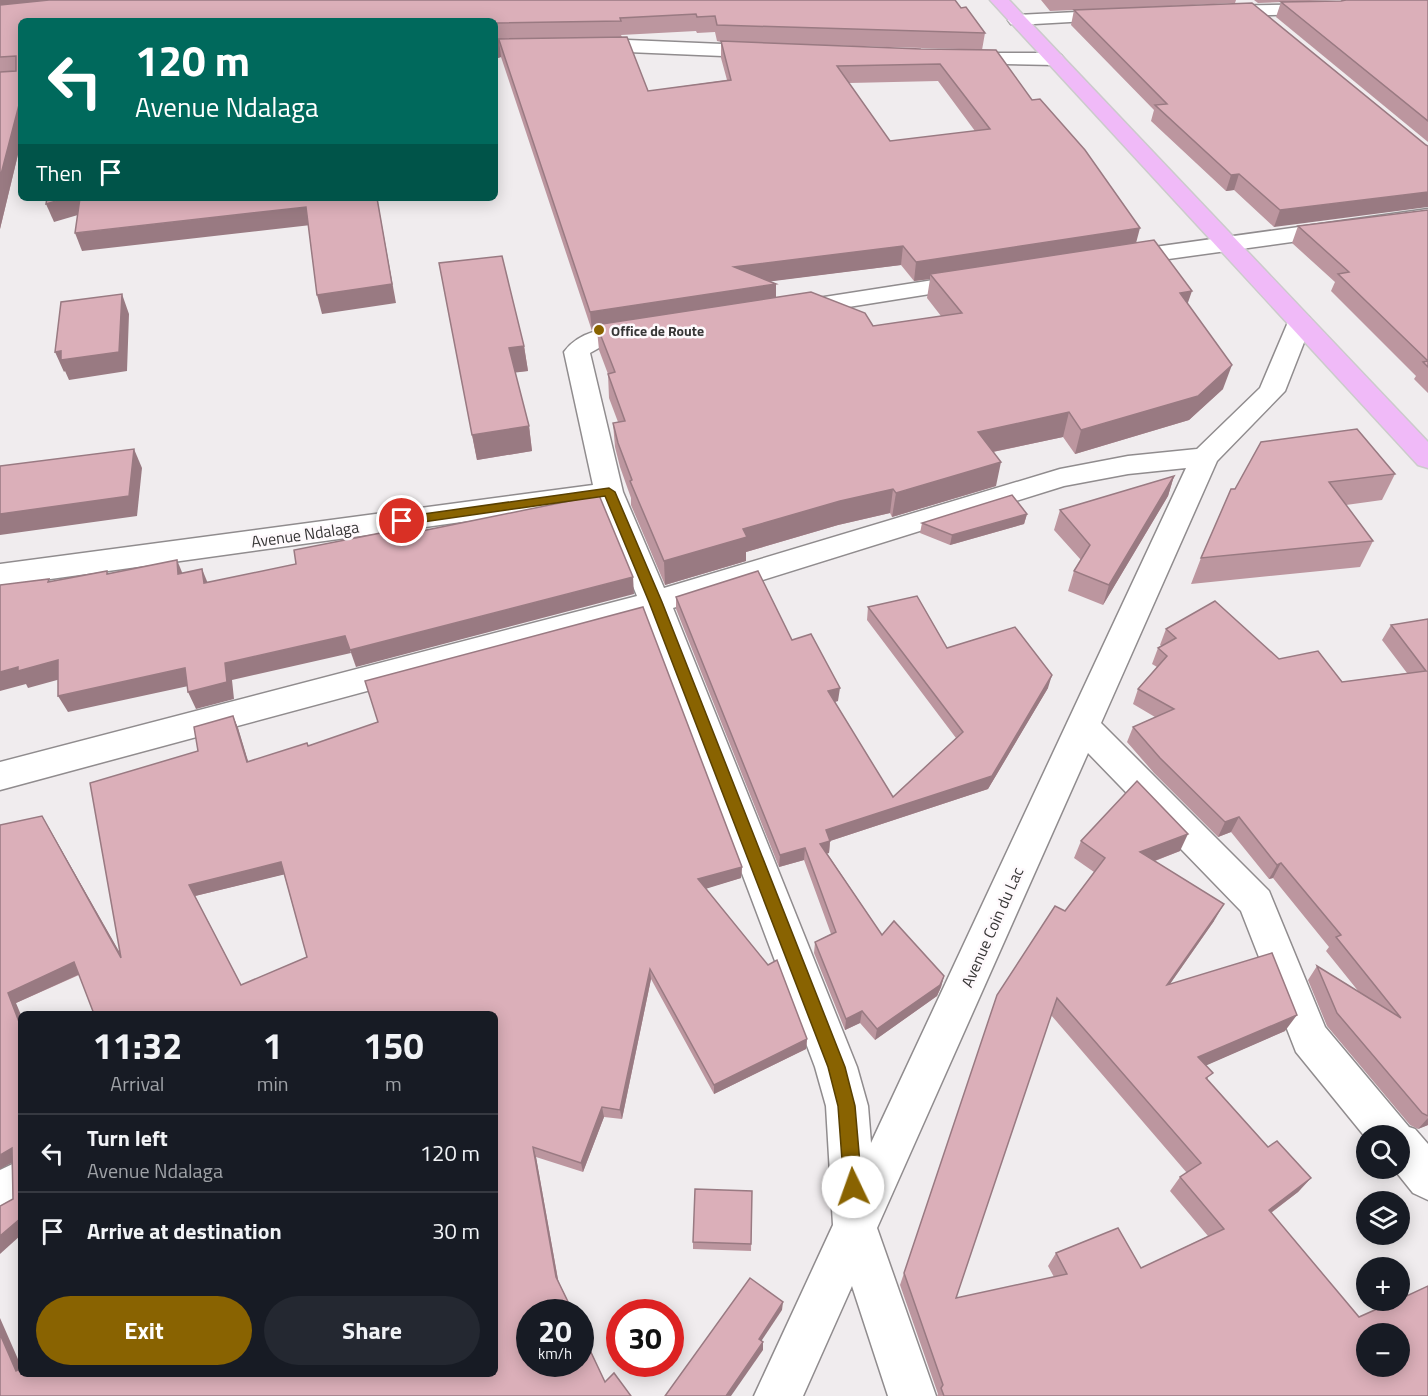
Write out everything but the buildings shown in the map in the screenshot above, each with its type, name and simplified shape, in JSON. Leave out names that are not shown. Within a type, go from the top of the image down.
[{"type":"highway","points":[[999,0],[1428,459]]},
{"type":"street","points":[[1192,12],[1245,5],[1335,9],[1373,0]]},
{"type":"street","points":[[1245,5],[1277,32]]},
{"type":"street","points":[[1017,20],[1134,15]]},
{"type":"street","points":[[498,48],[604,45],[791,53]]},
{"type":"street","points":[[942,58],[1054,59]]},
{"type":"street","points":[[1095,262],[1226,242],[1428,216]]},
{"type":"street","points":[[763,313],[1001,277]]},
{"type":"street","points":[[0,776],[655,602],[1060,478],[1128,465],[1204,457],[1272,392],[1300,322]]},
{"type":"street","points":[[669,328],[597,339],[582,345],[577,352],[609,492],[655,602],[836,1067],[847,1106],[855,1228],[912,1396]]},
{"type":"street","name":"Avenue Coin du Lac","points":[[778,1396],[1204,457]]},
{"type":"street","name":"Avenue Ndalaga","points":[[0,575],[609,492]]},
{"type":"street","points":[[1083,726],[1256,902],[1310,1039],[1383,1125]]},
{"type":"street","points":[[1410,1156],[1428,1178]]},
{"type":"street","points":[[0,1196],[18,1184]]},
{"type":"place","name":"Office de Route","points":[[599,330]]},
{"type":"route","points":[[402,521],[609,492],[655,602],[836,1067],[847,1106],[853,1187]]}]
